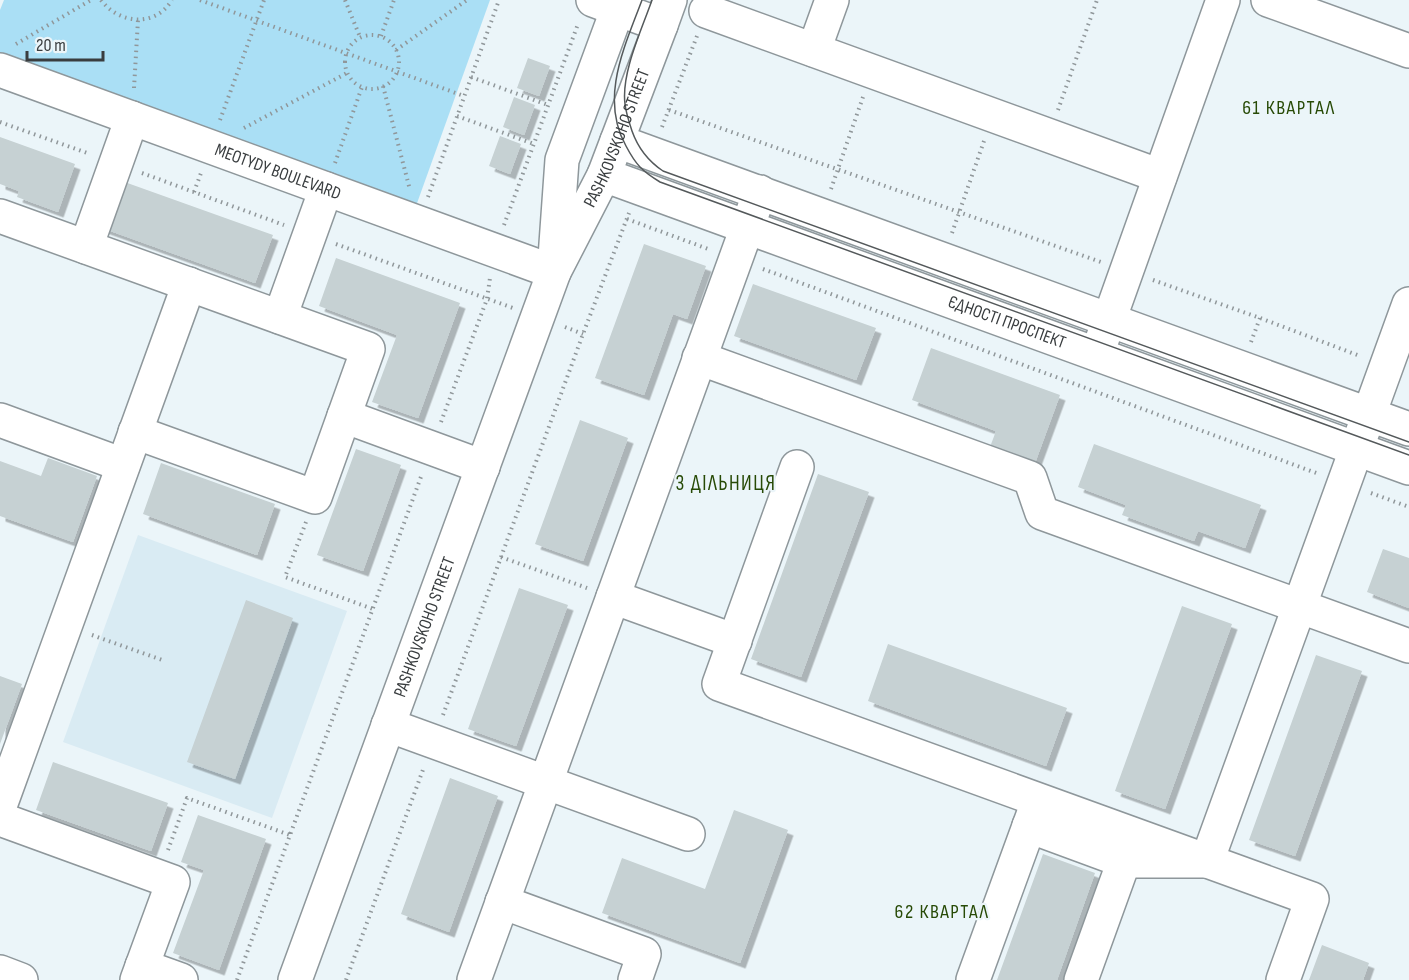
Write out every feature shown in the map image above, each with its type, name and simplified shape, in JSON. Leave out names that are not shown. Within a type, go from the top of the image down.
[{"type":"main road","points":[[814,50],[832,0]]},
{"type":"main road","points":[[1097,354],[1223,0]]},
{"type":"main road","points":[[1268,0],[1409,51]]},
{"type":"main road","points":[[603,8],[665,12]]},
{"type":"main road","name":"PASHKOVSKOHO STREET","points":[[554,272],[562,160],[575,125],[603,8]]},
{"type":"main road","points":[[706,11],[1160,176]]},
{"type":"main road","name":"PASHKOVSKOHO STREET","points":[[295,980],[554,272],[604,175],[665,12]]},
{"type":"main road","name":"MEOTYDY BOULEVARD","points":[[5,59],[132,118],[554,272]]},
{"type":"main road","points":[[86,247],[132,118]]},
{"type":"main road","name":"ЄДНОСТІ ПРОСПЕКТ","points":[[575,125],[1409,429]]},
{"type":"main road","name":"ЄДНОСТІ ПРОСПЕКТ","points":[[562,160],[1409,468]]},
{"type":"main road","points":[[280,317],[326,189]]},
{"type":"main road","points":[[474,980],[760,192]]},
{"type":"main road","points":[[0,216],[368,349],[315,497],[135,432]]},
{"type":"main road","points":[[0,806],[6,771],[66,626],[189,284]]},
{"type":"main road","points":[[1207,861],[1409,304]]},
{"type":"main road","points":[[699,358],[1030,478],[1042,513],[1409,646]]},
{"type":"main road","points":[[344,416],[483,467]]},
{"type":"main road","points":[[0,420],[123,465]]},
{"type":"main road","points":[[797,467],[719,684],[1034,813],[1124,861],[1207,861]]},
{"type":"main road","points":[[613,597],[735,641]]},
{"type":"main road","points":[[388,725],[688,834]]},
{"type":"main road","points":[[1034,813],[1207,861],[1312,899],[1283,980]]},
{"type":"main road","points":[[973,980],[1034,813]]},
{"type":"main road","points":[[0,819],[172,882],[140,973],[181,980]]},
{"type":"main road","points":[[1081,980],[1124,861]]},
{"type":"main road","points":[[502,902],[644,954],[635,980]]},
{"type":"main road","points":[[0,972],[21,980]]},
{"type":"path","points":[[5,59],[90,0]]},
{"type":"path","points":[[101,0],[108,9],[122,18],[138,20],[154,16],[168,6],[172,0]]},
{"type":"path","points":[[200,0],[464,96]]},
{"type":"path","points":[[194,192],[264,0]]},
{"type":"path","points":[[345,0],[360,37]]},
{"type":"path","points":[[381,36],[394,0]]},
{"type":"path","points":[[396,50],[467,0]]},
{"type":"path","points":[[419,223],[499,0]]},
{"type":"path","points":[[1049,136],[1097,0]]},
{"type":"path","points":[[495,251],[548,105],[603,8]]},
{"type":"path","points":[[706,11],[669,110],[1260,318],[1387,366]]},
{"type":"path","points":[[132,118],[138,20]]},
{"type":"path","points":[[381,36],[396,50],[399,60],[397,72],[392,80],[383,86],[373,89],[362,87],[353,82],[347,73],[344,63],[346,53],[351,44],[360,37],[381,36]]},
{"type":"path","points":[[821,215],[872,72]]},
{"type":"path","points":[[210,147],[347,73]]},
{"type":"path","points":[[471,77],[548,105]]},
{"type":"path","points":[[383,86],[419,223]]},
{"type":"path","points":[[326,189],[362,87]]},
{"type":"path","points":[[458,116],[534,144]]},
{"type":"path","points":[[943,259],[993,116]]},
{"type":"path","points":[[0,122],[487,299],[237,980]]},
{"type":"path","points":[[346,980],[627,219],[1409,507]]},
{"type":"path","points":[[315,497],[285,577],[373,609]]},
{"type":"path","points":[[501,556],[613,597]]},
{"type":"path","points":[[66,626],[162,660]]},
{"type":"path","points":[[159,877],[187,798],[290,835]]},
{"type":"shaded area","points":[[4,0],[490,0],[416,206],[0,54],[0,10]]},
{"type":"shaded area","points":[[138,535],[347,611],[272,818],[63,742]]},
{"type":"building","points":[[528,58],[550,66],[539,96],[517,88]]},
{"type":"building","points":[[514,97],[535,105],[524,135],[503,127]]},
{"type":"building","points":[[500,136],[521,144],[510,174],[489,166]]},
{"type":"building","points":[[0,137],[75,164],[58,212],[17,197],[19,191],[0,184]]},
{"type":"building","points":[[119,180],[273,235],[255,283],[102,228]]},
{"type":"building","points":[[644,244],[706,266],[687,319],[673,314],[644,395],[595,378]]},
{"type":"building","points":[[336,258],[460,303],[418,418],[372,402],[397,335],[319,306]]},
{"type":"building","points":[[753,284],[876,328],[856,380],[734,336]]},
{"type":"building","points":[[931,348],[1060,395],[1035,463],[990,447],[996,431],[912,400]]},
{"type":"building","points":[[580,420],[628,438],[583,561],[535,544]]},
{"type":"building","points":[[1094,444],[1261,505],[1245,548],[1198,531],[1194,541],[1122,515],[1126,505],[1078,487]]},
{"type":"building","points":[[356,449],[401,465],[363,571],[317,555]]},
{"type":"building","points":[[48,458],[97,476],[73,542],[0,516],[0,461],[41,476]]},
{"type":"building","points":[[161,463],[275,504],[257,555],[143,514]]},
{"type":"building","points":[[818,474],[869,492],[801,677],[751,659]]},
{"type":"building","points":[[1383,549],[1409,558],[1409,608],[1367,592]]},
{"type":"building","points":[[519,588],[568,605],[516,746],[468,729]]},
{"type":"building","points":[[246,600],[293,618],[235,779],[187,762]]},
{"type":"building","points":[[1182,606],[1232,624],[1165,809],[1115,791]]},
{"type":"building","points":[[888,644],[1067,708],[1046,766],[868,701]]},
{"type":"building","points":[[1316,655],[1362,671],[1295,856],[1249,840]]},
{"type":"building","points":[[0,676],[22,684],[0,744]]},
{"type":"building","points":[[53,762],[168,803],[151,851],[36,810]]},
{"type":"building","points":[[450,778],[498,796],[449,932],[401,914]]},
{"type":"building","points":[[734,810],[788,830],[740,963],[602,913],[622,858],[705,889]]},
{"type":"building","points":[[198,815],[266,839],[219,970],[173,953],[204,870],[181,862]]},
{"type":"building","points":[[1043,854],[1095,873],[1057,980],[997,980]]},
{"type":"building","points":[[1322,945],[1369,963],[1363,980],[1309,980]]},
{"type":"tram line","points":[[642,0],[622,54],[615,91],[615,109],[618,128],[633,158],[644,171],[660,182],[1409,455]]},
{"type":"tram line","points":[[652,0],[629,65],[625,104],[637,143],[644,154],[663,171],[1409,442]]},
{"type":"district","name":"61 КВАРТАЛ","points":[[1289,107]]},
{"type":"district","name":"3 ДІЛЬНИЦЯ","points":[[726,483]]},
{"type":"district","name":"62 КВАРТАЛ","points":[[942,911]]}]
